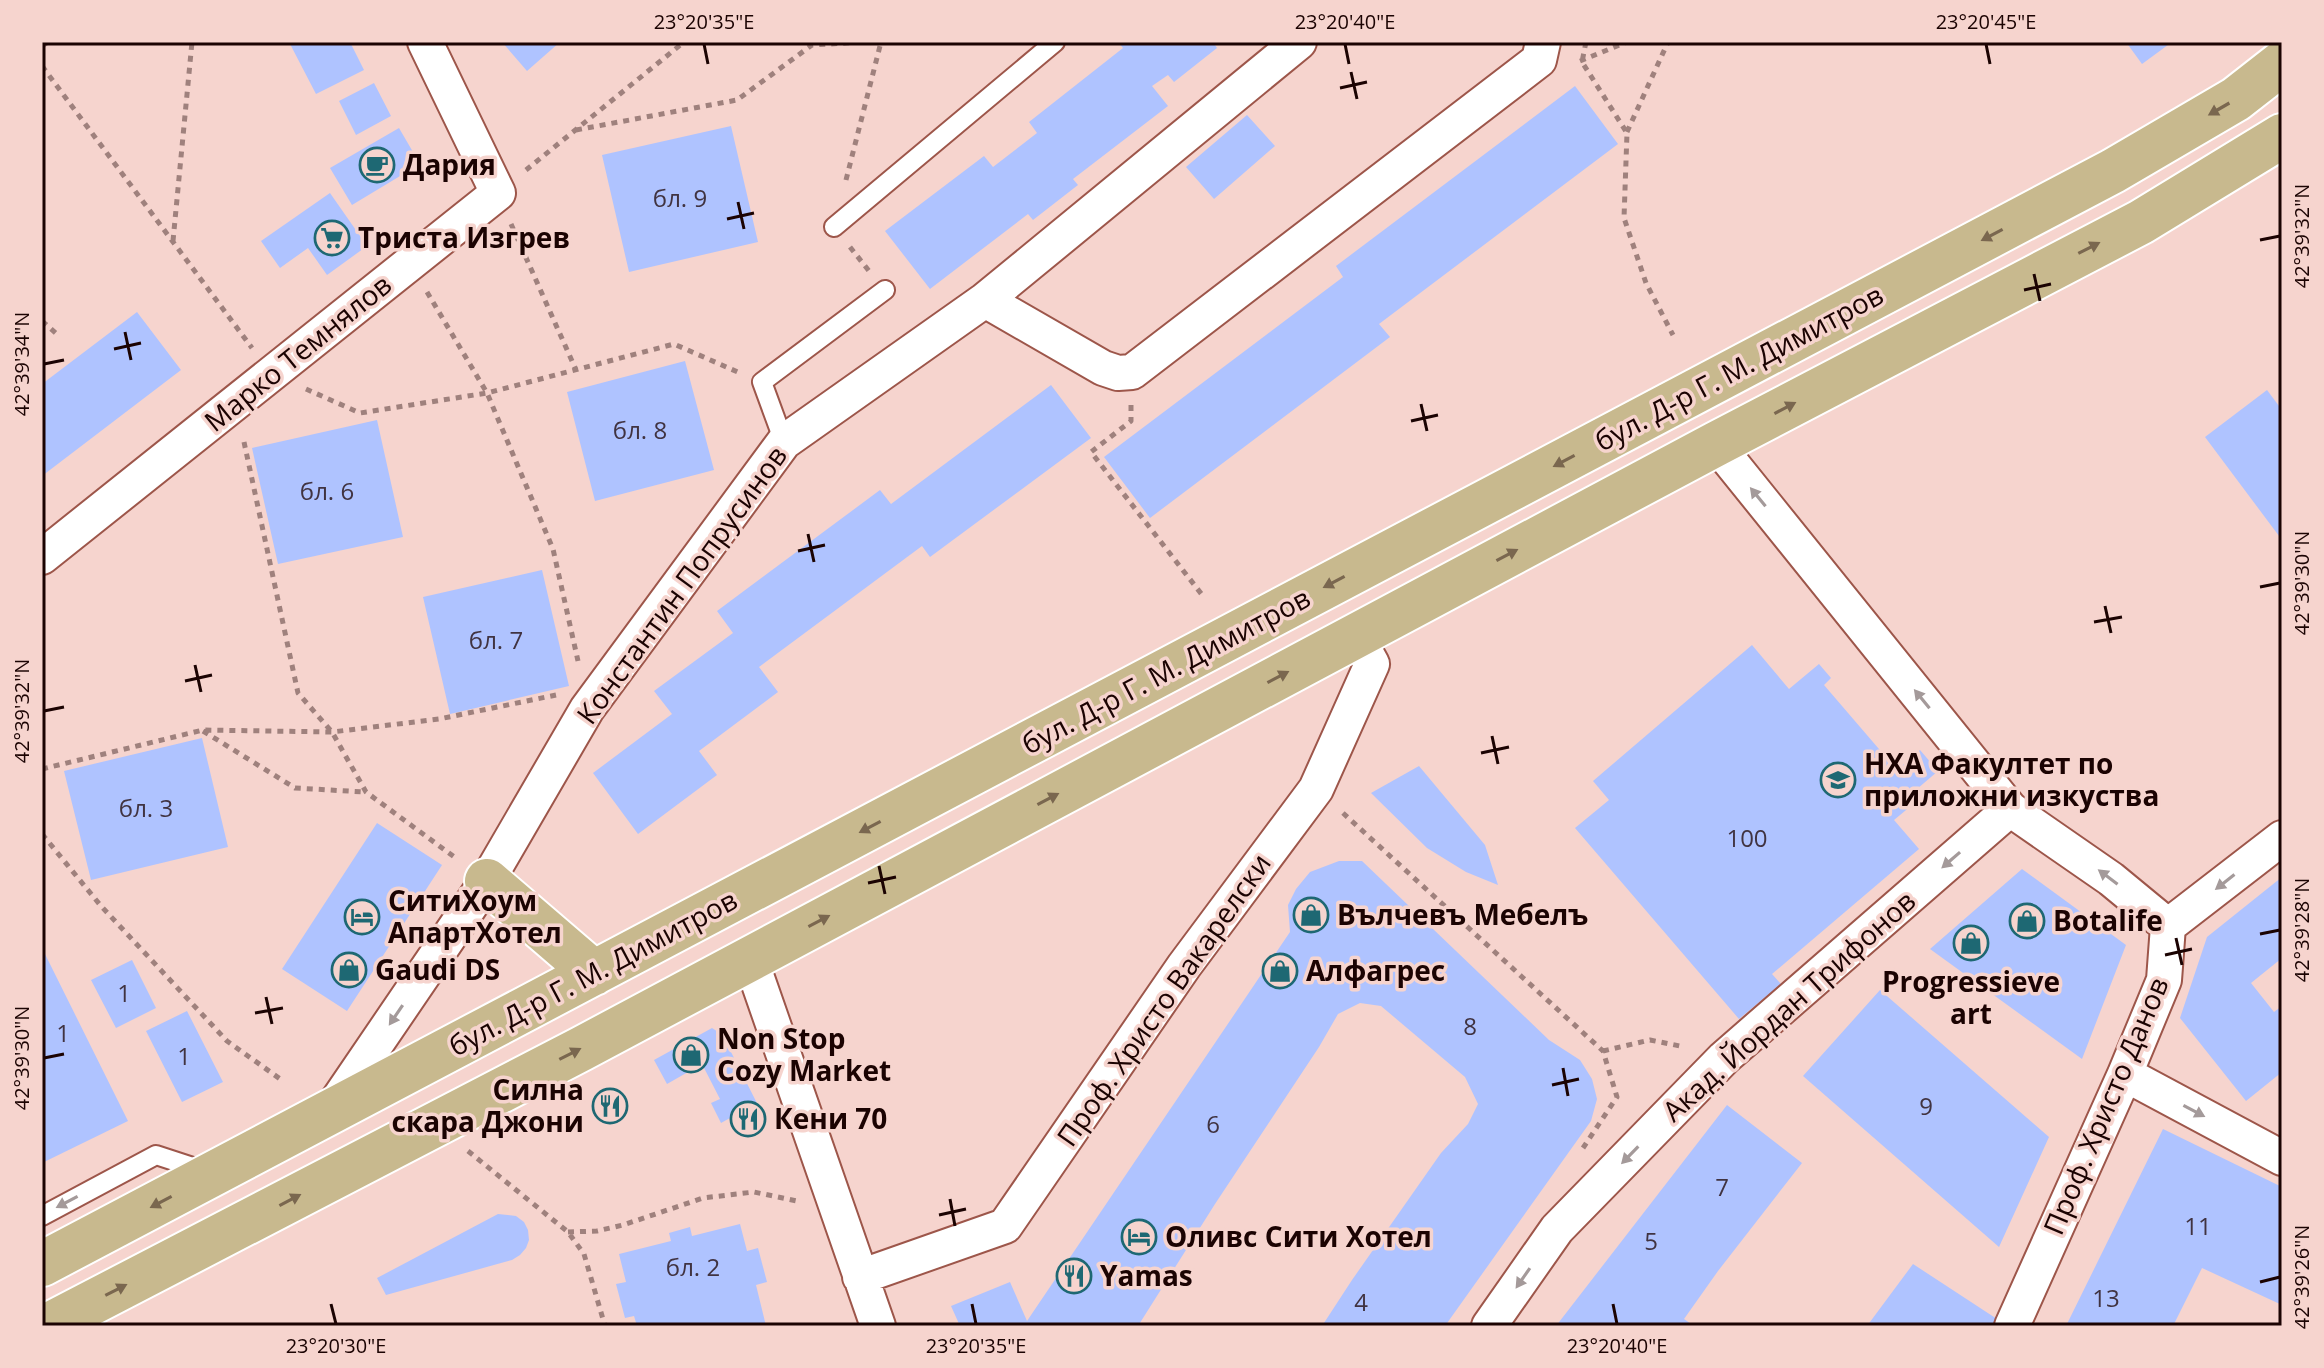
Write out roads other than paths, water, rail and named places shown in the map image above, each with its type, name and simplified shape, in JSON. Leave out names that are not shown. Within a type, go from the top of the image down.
[{"type":"main road","name":"бул. Д-р Г. М. Димитров","points":[[42,1264],[2113,171],[2236,99],[2282,63]]},
{"type":"main road","name":"бул. Д-р Г. М. Димитров","points":[[47,1326],[581,1049],[1716,444],[2141,222],[2282,136]]},
{"type":"main road","points":[[487,881],[594,973]]},
{"type":"street","name":"Марко Темнялов","points":[[42,557],[498,193],[425,42]]},
{"type":"street","name":"Константин Попрусинов","points":[[329,1113],[487,881],[587,709],[784,442],[985,300],[1299,42]]},
{"type":"street","points":[[985,300],[1103,368],[1118,373],[1132,372],[1541,51]]},
{"type":"street","points":[[1716,444],[2010,809],[2111,879],[2168,926],[2282,838]]},
{"type":"street","name":"Проф. Христо Вакарелски","points":[[860,1277],[1005,1226],[1184,966],[1316,789],[1372,664],[1356,635]]},
{"type":"street","name":"Акад. Йордан Трифонов","points":[[1489,1326],[1557,1229],[1724,1058],[2010,809]]},
{"type":"street","name":"Проф. Христо Данов","points":[[2012,1326],[2164,980],[2168,926]]},
{"type":"street","points":[[750,958],[878,1326]]},
{"type":"street","points":[[2125,1074],[2282,1158]]},
{"type":"lane","points":[[834,227],[1055,42]]},
{"type":"lane","points":[[784,442],[762,382],[885,290]]},
{"type":"lane","points":[[42,1216],[156,1155],[214,1174]]},
{"type":"place","name":"Дария","points":[[377,165]]},
{"type":"place","name":"Триста Изгрев","points":[[332,238]]},
{"type":"place","name":"НХА Факултет по приложни изкуства","points":[[1838,780]]},
{"type":"place","name":"Вълчевъ Мебелъ","points":[[1311,915]]},
{"type":"place","name":"СитиХоум АпартХотел","points":[[362,917]]},
{"type":"place","name":"Botalife","points":[[2027,921]]},
{"type":"place","name":"Progressieve art","points":[[1971,943]]},
{"type":"place","name":"Gaudi DS","points":[[349,970]]},
{"type":"place","name":"Алфагрес","points":[[1280,971]]},
{"type":"place","name":"Non Stop Cozy Market","points":[[691,1055]]},
{"type":"place","name":"Силна скара Джони","points":[[610,1106]]},
{"type":"place","name":"Кени 70","points":[[748,1119]]},
{"type":"place","name":"Оливс Сити Хотел","points":[[1139,1237]]},
{"type":"place","name":"Yamas","points":[[1074,1276]]}]
